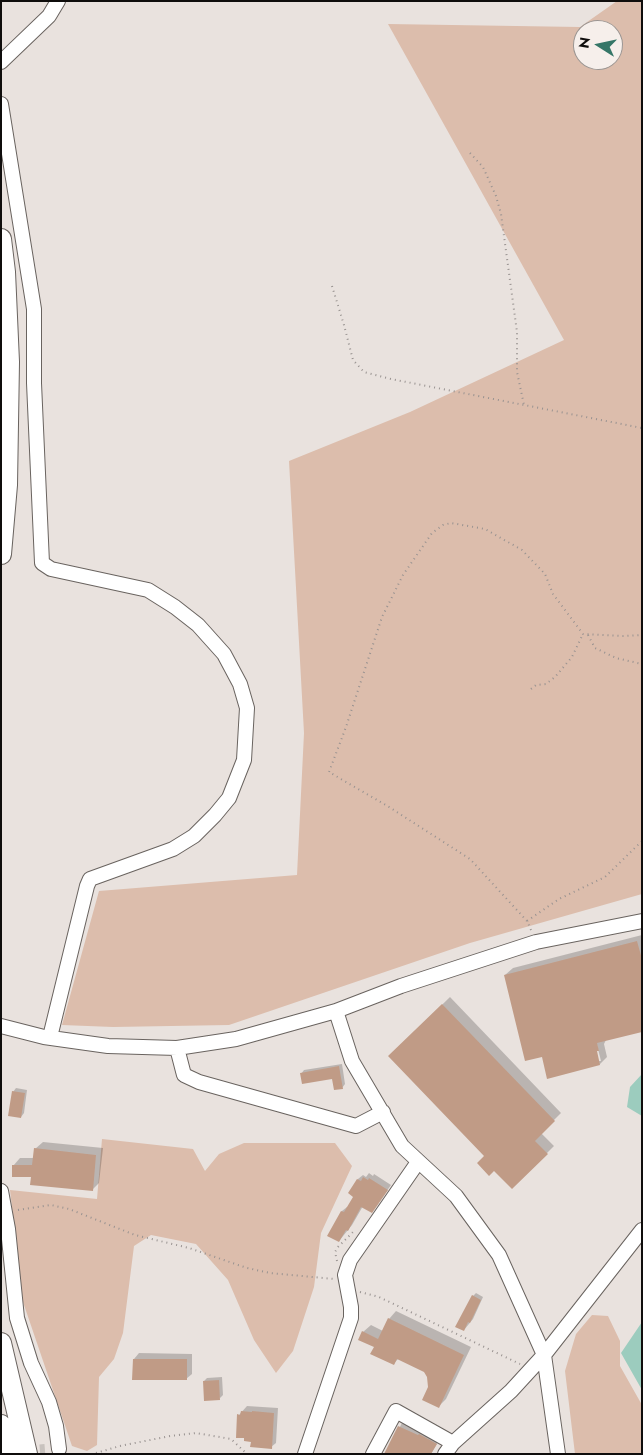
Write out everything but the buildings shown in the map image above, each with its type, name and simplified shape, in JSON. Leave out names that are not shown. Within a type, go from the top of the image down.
[{"type":"highway","points":[[1,239],[5,272],[9,362],[7,485],[1,554]]},
{"type":"highway","points":[[1,1343],[36,1452]]},
{"type":"highway","points":[[1,1425],[8,1454]]},
{"type":"street","points":[[1,62],[49,16],[58,1]]},
{"type":"street","points":[[1,104],[34,309],[34,402],[42,563],[51,569],[148,590],[175,607],[198,626],[224,654],[240,684],[246,708],[244,760],[229,798],[215,815],[194,836],[173,849],[90,879],[50,1038]]},
{"type":"street","points":[[1,1026],[50,1038],[108,1046],[178,1048],[236,1039],[336,1011],[401,986],[536,942],[642,921]]},
{"type":"street","points":[[336,1011],[352,1060],[402,1146],[456,1196],[499,1255],[544,1355],[558,1454]]},
{"type":"street","points":[[178,1048],[184,1075],[199,1082],[356,1126],[383,1112]]},
{"type":"street","points":[[305,1454],[351,1318],[352,1307],[345,1275],[350,1260],[418,1162]]},
{"type":"street","points":[[1,1190],[16,1318],[31,1363],[49,1402],[61,1451],[36,1452]]},
{"type":"street","points":[[373,1454],[396,1411],[449,1448],[531,1370],[642,1230]]},
{"type":"path","points":[[470,153],[483,168],[496,196],[501,214],[517,332],[517,372],[524,405]]},
{"type":"path","points":[[332,286],[353,360],[364,372],[391,379],[642,428]]},
{"type":"path","points":[[536,942],[527,921],[470,859],[389,807],[329,772],[346,727],[382,617],[404,575],[432,534],[443,525],[451,524],[485,529],[522,550],[545,574],[553,594],[583,634],[642,635]]},
{"type":"path","points":[[531,689],[536,685],[546,684],[555,677],[572,657],[583,634]]},
{"type":"path","points":[[588,635],[595,648],[616,658],[642,664]]},
{"type":"path","points":[[527,921],[559,899],[605,877],[642,841]]},
{"type":"path","points":[[5,1212],[51,1205],[69,1209],[135,1235],[188,1248],[247,1268],[347,1284],[379,1297],[531,1370]]},
{"type":"path","points":[[96,1452],[145,1440],[196,1433],[231,1439],[247,1454]]},
{"type":"shaded area","points":[[617,1],[642,1],[642,894],[470,943],[229,1025],[113,1027],[62,1025],[99,891],[297,875],[304,733],[289,461],[410,412],[564,340],[388,24],[573,27],[573,70],[623,70],[623,20],[590,20]]},
{"type":"shaded area","points":[[642,1074],[642,1116],[627,1107],[630,1087]]},
{"type":"shaded area","points":[[102,1139],[193,1149],[205,1171],[219,1154],[244,1143],[335,1143],[352,1166],[321,1233],[314,1287],[293,1351],[276,1373],[254,1340],[228,1280],[196,1244],[151,1235],[134,1246],[123,1333],[114,1359],[99,1377],[97,1445],[87,1451],[72,1446],[23,1302],[10,1190],[97,1199]]},
{"type":"shaded area","points":[[592,1315],[608,1316],[620,1341],[620,1366],[642,1405],[642,1454],[575,1454],[565,1371],[576,1334]]},
{"type":"shaded area","points":[[642,1322],[642,1390],[621,1353]]},
{"type":"tunnel","points":[[19,1453],[45,1451]]}]
